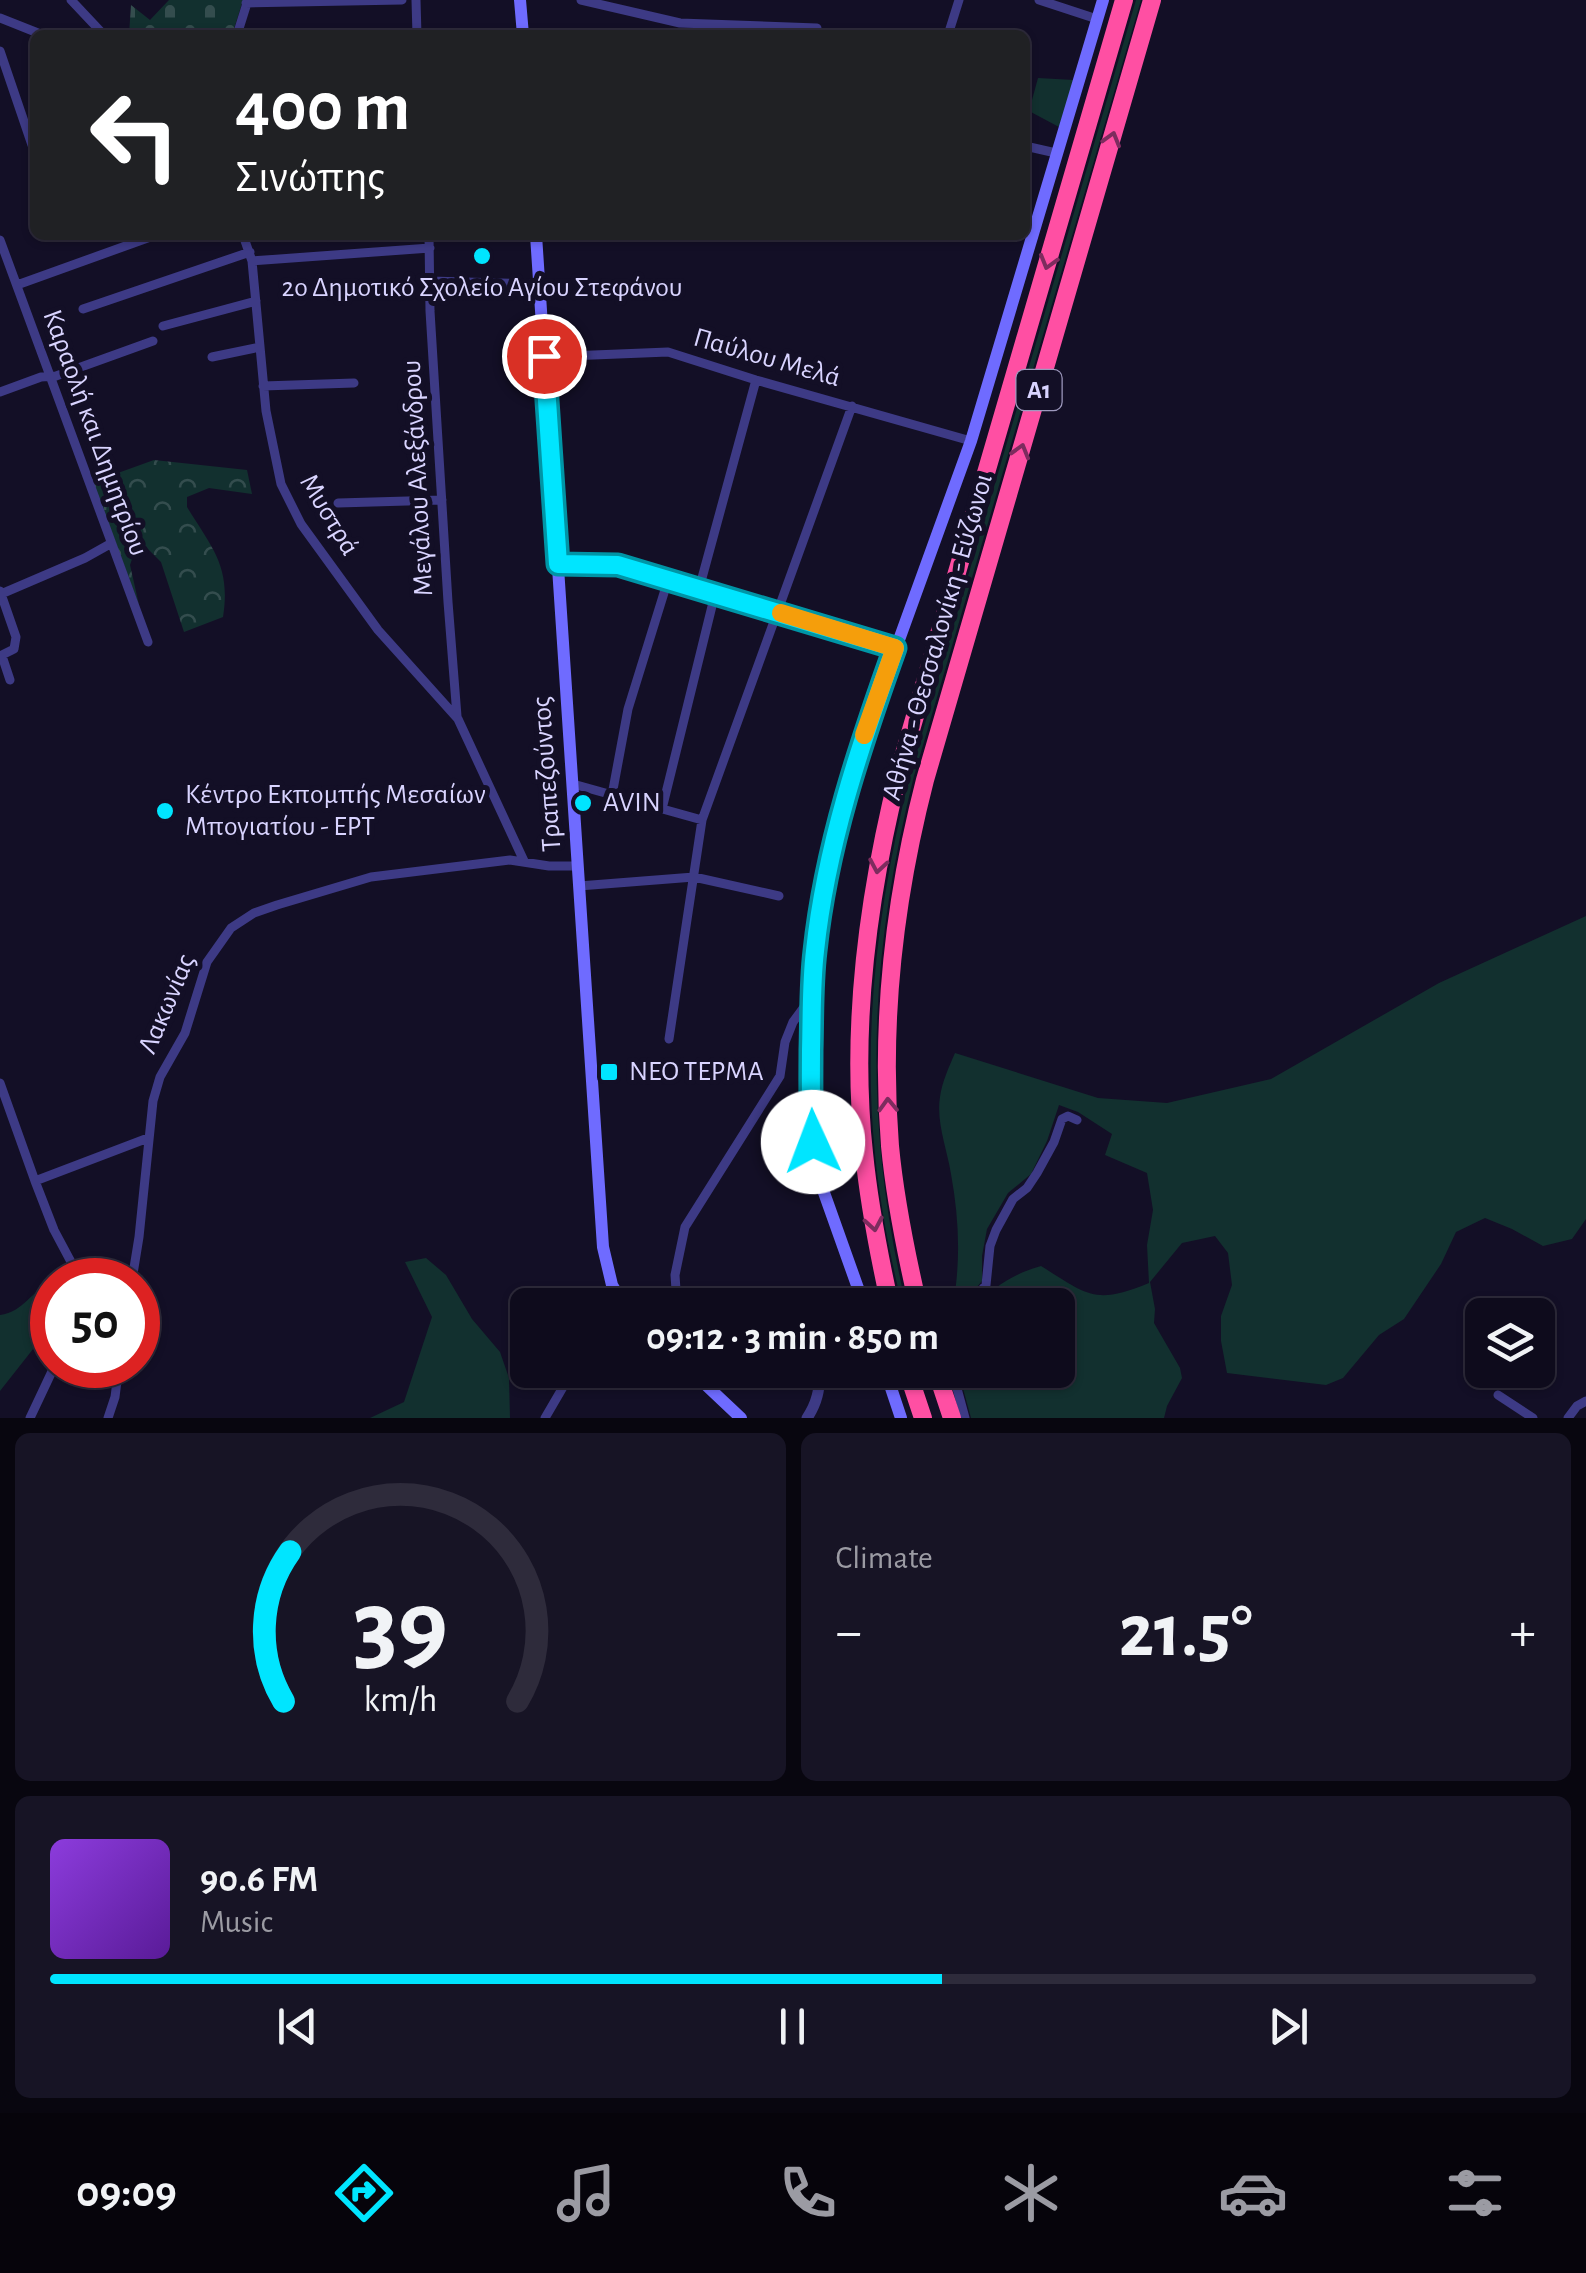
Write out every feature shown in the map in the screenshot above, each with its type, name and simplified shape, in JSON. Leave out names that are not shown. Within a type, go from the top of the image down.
[{"type":"highway","name":"Αθήνα - Θεσσαλονίκη - Εύζωνοι","points":[[887,1288],[867,1182],[860,1088],[863,981],[878,862],[899,771],[1124,0]]},
{"type":"highway","name":"Αθήνα - Θεσσαλονίκη - Εύζωνοι","points":[[915,1288],[894,1179],[888,1088],[890,983],[904,869],[925,780],[1152,0]]},
{"type":"highway","points":[[914,1388],[923,1418]]},
{"type":"highway","points":[[942,1388],[952,1418]]},
{"type":"main road","points":[[520,0],[523,30]]},
{"type":"main road","points":[[858,1288],[815,1158],[811,1106],[815,950],[840,820],[866,731],[972,441],[1103,0]]},
{"type":"main road","name":"Τραπεζούντος","points":[[536,240],[604,1247],[614,1288]]},
{"type":"main road","points":[[711,1388],[741,1418]]},
{"type":"main road","points":[[891,1388],[901,1418]]},
{"type":"street","points":[[70,0],[99,30]]},
{"type":"street","points":[[239,30],[247,2],[402,0]]},
{"type":"street","points":[[416,0],[417,30]]},
{"type":"street","points":[[581,0],[680,22],[817,28]]},
{"type":"street","points":[[949,30],[958,0]]},
{"type":"street","points":[[1039,0],[1097,18]]},
{"type":"street","points":[[0,18],[30,30]]},
{"type":"street","points":[[0,51],[30,139]]},
{"type":"street","points":[[1030,147],[1056,153]]},
{"type":"street","name":"Καραολή και Δημητρίου","points":[[0,240],[148,642]]},
{"type":"street","points":[[123,240],[126,247]]},
{"type":"street","points":[[17,285],[144,240]]},
{"type":"street","name":"Μυστρά","points":[[245,240],[251,257],[268,425],[282,484],[301,524],[378,630],[458,719]]},
{"type":"street","name":"Μεγάλου Αλεξάνδρου","points":[[429,240],[458,719]]},
{"type":"street","points":[[83,308],[251,257],[430,248]]},
{"type":"street","points":[[430,281],[540,284]]},
{"type":"street","points":[[163,326],[256,301]]},
{"type":"street","points":[[0,392],[153,341]]},
{"type":"street","points":[[212,357],[260,347]]},
{"type":"street","name":"Παύλου Μελά","points":[[544,356],[668,352],[972,441]]},
{"type":"street","points":[[698,589],[756,380]]},
{"type":"street","points":[[263,386],[354,383]]},
{"type":"street","points":[[668,1039],[702,820],[852,406]]},
{"type":"street","points":[[338,503],[442,500]]},
{"type":"street","points":[[10,680],[1,656],[14,650],[16,637],[1,592],[110,544]]},
{"type":"street","points":[[558,564],[618,565],[895,648]]},
{"type":"street","points":[[612,795],[628,709],[668,580]]},
{"type":"street","points":[[662,809],[715,594]]},
{"type":"street","points":[[458,719],[524,860]]},
{"type":"street","points":[[573,784],[702,820]]},
{"type":"street","name":"Λακωνίας","points":[[135,1258],[153,1101],[160,1077],[185,1033],[208,962],[232,928],[277,904],[371,877],[510,860],[578,866]]},
{"type":"street","points":[[580,886],[694,877],[779,896]]},
{"type":"street","points":[[676,1288],[685,1227],[780,1076],[785,1042],[793,1022],[812,997]]},
{"type":"street","points":[[0,1083],[34,1181],[69,1258]]},
{"type":"street","points":[[984,1288],[990,1246],[1013,1198],[1027,1188],[1048,1156],[1062,1119],[1068,1116],[1078,1120]]},
{"type":"street","points":[[34,1181],[148,1138]]},
{"type":"street","points":[[30,1418],[44,1388]]},
{"type":"street","points":[[108,1418],[115,1388]]},
{"type":"street","points":[[544,1418],[562,1388]]},
{"type":"street","points":[[807,1418],[815,1407],[820,1388]]},
{"type":"street","points":[[957,1388],[965,1418]]},
{"type":"street","points":[[1498,1395],[1532,1418]]},
{"type":"street","points":[[1568,1418],[1586,1401]]},
{"type":"green space","points":[[169,0],[243,0],[234,30],[129,30],[131,5],[150,20]]},
{"type":"green space","points":[[1136,0],[1141,0],[914,776],[899,844],[887,910],[877,1040],[883,1170],[902,1288],[898,1288],[875,1154],[872,1011],[882,915],[910,775]]},
{"type":"green space","points":[[1038,78],[1074,80],[1059,127],[1030,112]]},
{"type":"green space","points":[[154,460],[247,470],[252,494],[209,488],[187,497],[187,507],[222,571],[225,599],[223,617],[184,632],[161,562],[146,547],[134,553],[130,565],[139,605],[93,482]]},
{"type":"green space","points":[[1586,916],[1586,1219],[1572,1239],[1543,1246],[1485,1218],[1456,1232],[1441,1264],[1404,1319],[1379,1335],[1343,1378],[1326,1385],[1227,1373],[1221,1316],[1232,1285],[1228,1253],[1215,1236],[1182,1243],[1150,1282],[1154,1323],[1182,1378],[1164,1418],[971,1418],[963,1388],[1075,1388],[1075,1288],[995,1288],[1041,1266],[1093,1294],[1116,1294],[1149,1283],[1147,1245],[1153,1210],[1147,1173],[1105,1155],[1112,1134],[1059,1105],[1031,1174],[1008,1193],[987,1229],[982,1281],[976,1288],[955,1288],[957,1223],[939,1106],[955,1053],[1098,1098],[1167,1103],[1271,1079],[1439,983]]},
{"type":"green space","points":[[426,1258],[446,1275],[472,1319],[500,1352],[509,1378],[510,1418],[370,1418],[404,1402],[432,1317],[405,1262]]},
{"type":"green space","points":[[30,1298],[30,1353],[0,1391],[0,1315]]},
{"type":"slow traffic","points":[[781,613],[895,648],[864,735]]},
{"type":"place","name":"2ο Δημοτικό Σχολείο Αγίου Στεφάνου","points":[[482,256]]},
{"type":"place","name":"AVIN","points":[[583,803]]},
{"type":"place","name":"Κέντρο Εκπομπής Μεσαίων Μπογιατίου - ΕΡΤ","points":[[165,811]]},
{"type":"place","name":"ΝΕΟ ΤΕΡΜΑ","points":[[609,1072]]},
{"type":"route","points":[[544,356],[558,564],[618,565],[895,648],[840,820],[822,906],[812,997],[813,1142]]}]
